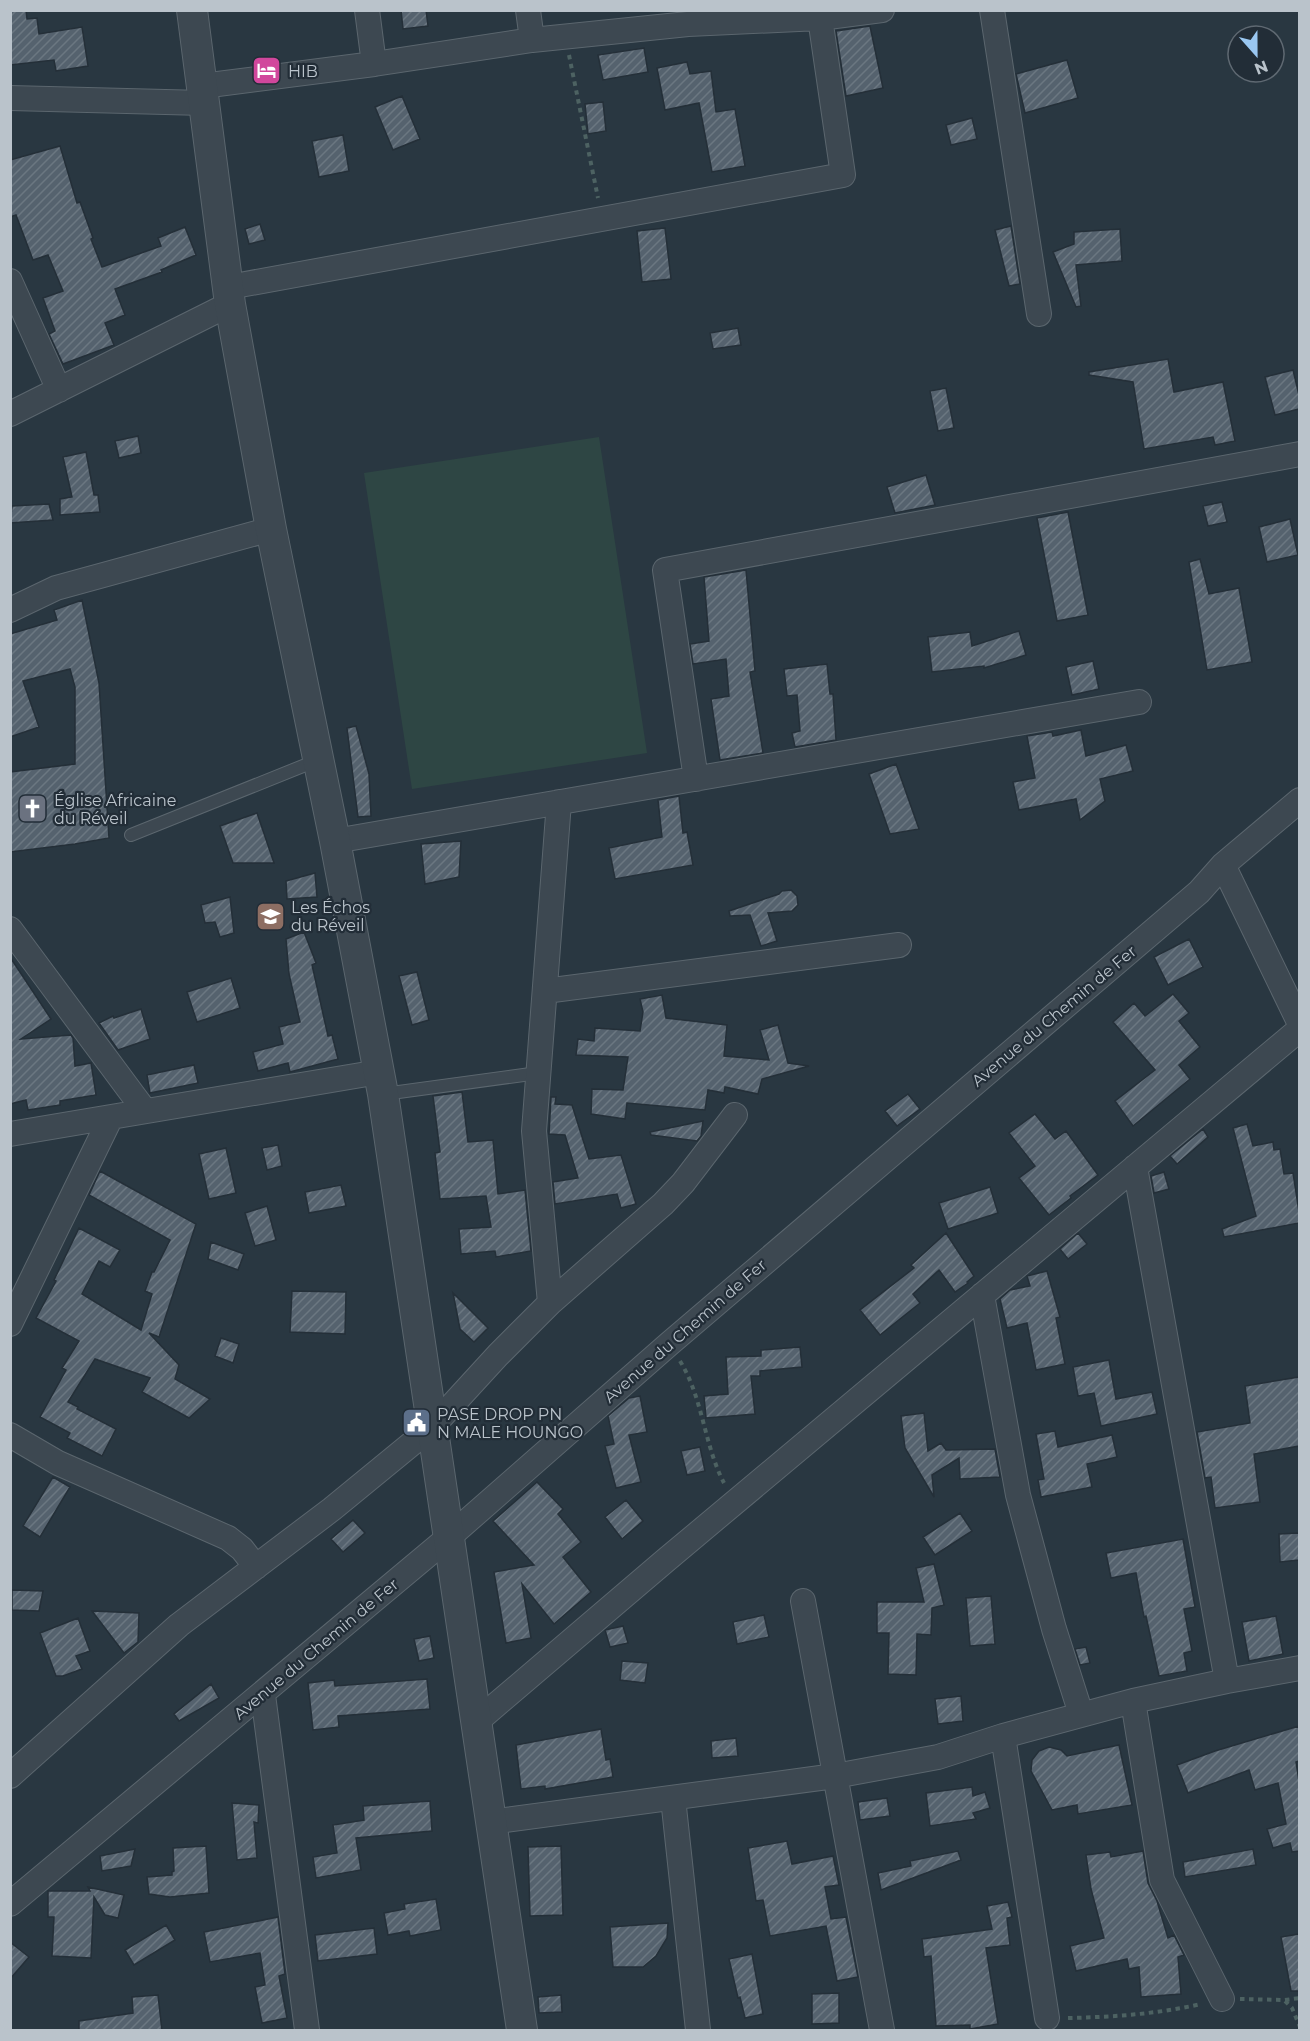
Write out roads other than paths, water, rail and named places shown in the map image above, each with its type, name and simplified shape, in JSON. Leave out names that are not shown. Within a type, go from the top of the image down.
[{"type":"street","points":[[192,10],[230,296],[271,529],[335,841],[381,1083],[522,2031]]},
{"type":"street","points":[[367,10],[374,64]]},
{"type":"street","points":[[528,10],[532,40]]},
{"type":"street","points":[[10,98],[203,94],[374,64],[566,37],[687,17],[820,18],[882,10]]},
{"type":"street","points":[[992,10],[1039,314]]},
{"type":"street","points":[[10,414],[59,390],[230,296],[603,219],[843,175],[820,18]]},
{"type":"street","points":[[10,281],[59,390]]},
{"type":"street","points":[[696,779],[665,570],[1299,454]]},
{"type":"street","points":[[10,610],[56,588],[271,529]]},
{"type":"street","points":[[335,841],[1138,702]]},
{"type":"street","name":"Avenue du Chemin de Fer","points":[[10,1904],[263,1695],[448,1537],[669,1344],[1199,892],[1223,865],[1299,800]]},
{"type":"street","points":[[550,1303],[534,1131],[560,802]]},
{"type":"street","points":[[1223,865],[1299,1024]]},
{"type":"street","points":[[10,928],[145,1111]]},
{"type":"street","points":[[545,992],[899,945]]},
{"type":"street","points":[[476,1722],[1299,1029]]},
{"type":"street","points":[[10,1134],[145,1111],[381,1083]]},
{"type":"street","points":[[10,1776],[179,1625],[332,1509],[432,1427],[498,1355],[550,1303],[663,1204],[735,1114]]},
{"type":"street","points":[[10,1324],[111,1117]]},
{"type":"street","points":[[1135,1167],[1227,1681]]},
{"type":"street","points":[[982,1295],[1018,1495],[1054,1629],[1081,1714]]},
{"type":"street","points":[[10,1435],[58,1463],[228,1538],[242,1549],[256,1567]]},
{"type":"street","points":[[803,1601],[882,2031]]},
{"type":"street","points":[[491,1822],[835,1776],[938,1757],[1003,1736],[1133,1701],[1299,1668]]},
{"type":"street","points":[[263,1695],[308,2031]]},
{"type":"street","points":[[1133,1701],[1162,1880],[1222,1999]]},
{"type":"street","points":[[1003,1736],[1047,2018]]},
{"type":"street","points":[[673,1798],[698,2031]]},
{"type":"lane","points":[[131,835],[318,760]]},
{"type":"lane","points":[[381,1083],[538,1073]]},
{"type":"place","name":"HIB","points":[[267,71]]},
{"type":"place","name":"Église Africaine du Réveil","points":[[33,809]]},
{"type":"place","name":"Les Échos du Réveil","points":[[270,916]]},
{"type":"place","name":"PASE DROP PN N MALE HOUNGO","points":[[416,1423]]}]
